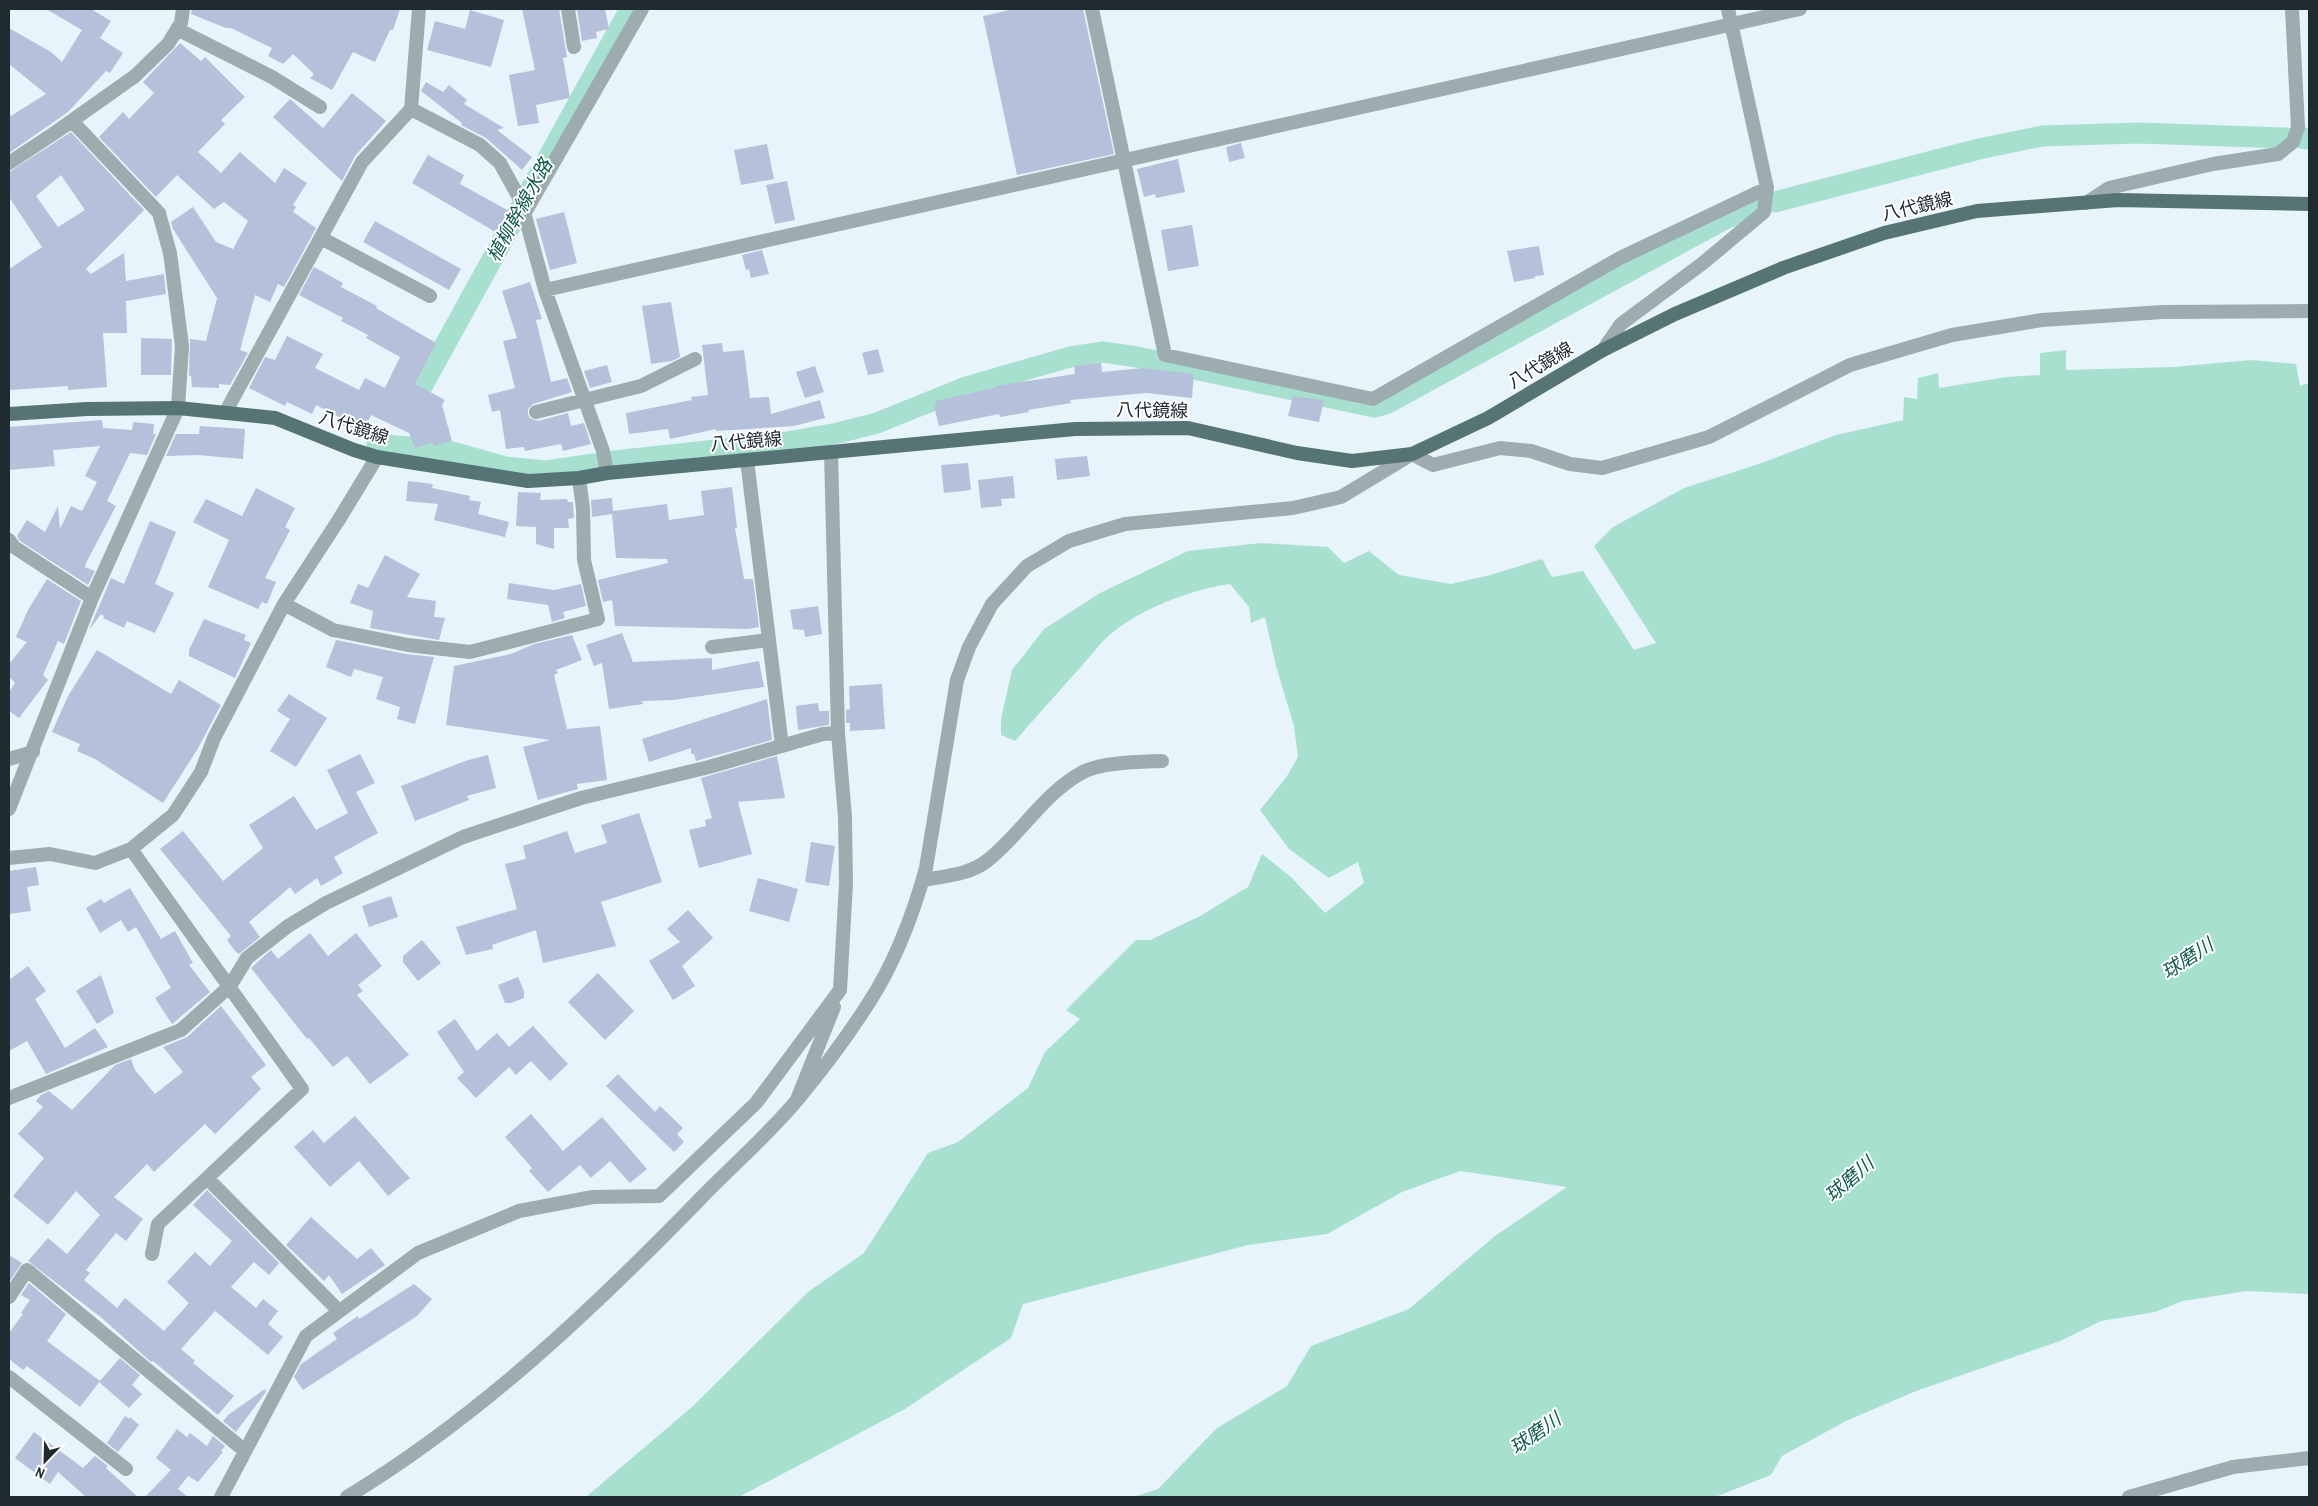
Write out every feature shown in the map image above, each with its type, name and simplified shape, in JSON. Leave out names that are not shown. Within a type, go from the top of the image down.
[{"type":"main road","name":"八代鏡線","points":[[9,414],[87,409],[178,408],[275,418],[354,450],[377,457],[528,481],[579,478],[607,473],[1076,429],[1188,428],[1297,453],[1352,461],[1412,454],[1488,418],[1603,350],[1675,314],[1774,272],[1884,232],[1977,211],[2118,200],[2309,204]]},
{"type":"street","points":[[9,162],[72,121],[135,76],[168,44],[181,23],[183,9]]},
{"type":"street","points":[[225,413],[362,162],[411,109],[419,9]]},
{"type":"street","points":[[568,9],[574,47]]},
{"type":"street","points":[[524,214],[642,9]]},
{"type":"street","points":[[1092,9],[1165,355],[1372,399],[1620,258],[1767,188]]},
{"type":"street","points":[[1603,350],[1621,324],[1702,263],[1764,212],[1767,188],[1728,9]]},
{"type":"street","points":[[545,290],[1800,9]]},
{"type":"street","points":[[2086,203],[2109,188],[2213,164],[2278,154],[2293,142],[2298,128],[2292,9]]},
{"type":"street","points":[[177,29],[272,77],[320,107]]},
{"type":"street","points":[[411,109],[480,145],[500,162],[521,201],[545,290],[583,400],[603,451],[607,473]]},
{"type":"street","points":[[9,809],[92,598],[178,408],[182,346],[170,253],[159,213],[72,121]]},
{"type":"street","points":[[321,238],[430,296]]},
{"type":"street","points":[[347,1497],[392,1469],[463,1419],[543,1352],[662,1239],[797,1100],[869,1002],[900,945],[923,880],[958,680],[969,647],[992,604],[1028,566],[1069,541],[1125,524],[1293,508],[1340,496],[1412,454],[1433,465],[1500,448],[1531,451],[1570,464],[1602,468],[1709,437],[1850,365],[1952,335],[2042,320],[2163,312],[2309,311]]},
{"type":"street","points":[[536,412],[641,386],[695,359]]},
{"type":"street","points":[[797,1100],[840,990],[846,883],[845,817],[838,733],[831,452]]},
{"type":"street","points":[[9,858],[50,854],[95,863],[131,849],[172,815],[201,772],[214,738],[284,604],[377,457]]},
{"type":"street","points":[[747,460],[782,746]]},
{"type":"street","points":[[284,604],[333,630],[408,645],[470,652],[598,619],[584,560],[583,509],[579,478]]},
{"type":"street","points":[[9,540],[14,546],[92,598]]},
{"type":"street","points":[[712,647],[769,640]]},
{"type":"street","points":[[9,1098],[181,1030],[230,986],[247,958],[296,922],[326,903],[463,837],[581,798],[709,767],[823,734],[838,733]]},
{"type":"street","points":[[9,759],[32,752]]},
{"type":"street","points":[[923,880],[962,873],[987,861],[1058,788],[1084,771],[1124,762],[1162,761]]},
{"type":"street","points":[[131,849],[302,1089],[158,1224],[152,1254]]},
{"type":"street","points":[[221,1497],[306,1336],[338,1310],[418,1253],[519,1211],[592,1197],[659,1196],[756,1103],[840,990]]},
{"type":"street","points":[[207,1178],[338,1310]]},
{"type":"street","points":[[9,1297],[27,1270],[245,1452]]},
{"type":"street","points":[[9,1377],[126,1469]]},
{"type":"street","points":[[2130,1497],[2233,1467],[2309,1458]]},
{"type":"water","name":"球磨川","points":[[2066,350],[2066,370],[2173,367],[2251,360],[2296,364],[2300,386],[2309,383],[2309,1294],[2247,1291],[2183,1301],[2155,1312],[2101,1321],[2060,1341],[1916,1391],[1846,1421],[1782,1456],[1771,1475],[1715,1497],[1133,1497],[1158,1489],[1217,1428],[1287,1386],[1311,1346],[1409,1309],[1495,1236],[1567,1187],[1460,1171],[1402,1192],[1327,1234],[1248,1245],[1023,1304],[1011,1338],[905,1409],[739,1497],[586,1497],[692,1407],[808,1292],[864,1253],[928,1153],[958,1142],[1028,1088],[1045,1052],[1080,1019],[1066,1010],[1136,940],[1150,940],[1200,916],[1248,887],[1262,854],[1291,877],[1325,913],[1364,883],[1358,862],[1329,878],[1289,849],[1260,810],[1287,776],[1298,757],[1294,726],[1276,666],[1265,617],[1251,623],[1249,607],[1230,584],[1194,592],[1174,599],[1136,616],[1119,627],[1105,640],[1015,741],[1001,735],[1001,719],[1012,670],[1044,629],[1100,593],[1188,551],[1261,543],[1328,547],[1344,563],[1369,551],[1399,575],[1451,584],[1490,575],[1542,559],[1552,577],[1583,571],[1634,650],[1656,643],[1594,546],[1613,527],[1684,488],[1756,465],[1836,435],[1903,420],[1904,397],[1917,399],[1918,378],[1938,373],[1939,388],[2007,377],[2040,375],[2040,353]]},
{"type":"building","points":[[46,9],[91,9],[111,21],[100,38],[123,53],[110,73],[106,71],[68,112],[9,153],[9,117],[46,94],[9,64],[9,28],[51,52],[62,62],[82,30]]},
{"type":"building","points":[[192,9],[400,9],[393,30],[390,30],[375,62],[353,52],[332,90],[310,78],[314,74],[293,54],[283,64],[268,56],[272,48],[231,28],[226,28],[191,14]]},
{"type":"building","points":[[522,9],[559,9],[567,57],[563,58],[570,98],[536,105],[539,123],[518,126],[509,75],[535,70]]},
{"type":"building","points":[[577,9],[605,9],[609,29],[596,32],[597,38],[582,41]]},
{"type":"building","points":[[1014,9],[1083,9],[1114,154],[1017,175],[983,16]]},
{"type":"building","points":[[470,10],[504,20],[491,67],[427,50],[435,21],[465,29]]},
{"type":"building","points":[[180,43],[201,61],[205,57],[245,97],[221,120],[225,124],[198,152],[221,173],[240,152],[275,183],[284,168],[307,183],[293,205],[296,207],[293,212],[316,228],[284,287],[278,284],[270,302],[255,295],[240,350],[248,353],[230,385],[219,384],[219,388],[192,387],[191,376],[189,376],[190,339],[206,341],[217,298],[173,229],[171,222],[193,207],[216,242],[233,249],[248,221],[224,202],[214,209],[177,175],[156,197],[99,137],[123,112],[129,119],[154,93],[143,82]]},
{"type":"building","points":[[426,82],[443,92],[449,85],[467,100],[464,104],[504,128],[497,130],[532,157],[522,170],[486,138],[461,125],[462,123],[421,91]]},
{"type":"building","points":[[352,93],[386,121],[355,156],[342,181],[273,117],[290,99],[323,128]]},
{"type":"building","points":[[71,132],[144,210],[86,269],[91,274],[124,253],[126,281],[164,274],[166,294],[126,301],[127,333],[103,333],[107,387],[68,390],[68,386],[9,390],[9,269],[42,247],[9,197],[9,172]],"holes":[[[61,175],[85,210],[58,227],[36,196]]]},
{"type":"building","points":[[1241,143],[1245,158],[1229,162],[1226,147]]},
{"type":"building","points":[[767,144],[774,179],[741,185],[734,150]]},
{"type":"building","points":[[428,155],[464,175],[460,184],[511,212],[499,234],[412,183]]},
{"type":"building","points":[[1178,159],[1185,192],[1156,198],[1155,194],[1144,197],[1137,169]]},
{"type":"building","points":[[787,181],[795,220],[775,224],[766,185]]},
{"type":"building","points":[[564,212],[577,263],[550,270],[536,219]]},
{"type":"building","points":[[375,221],[461,269],[449,290],[363,242]]},
{"type":"building","points":[[1192,225],[1199,266],[1168,271],[1161,230]]},
{"type":"building","points":[[1539,246],[1544,275],[1514,282],[1507,251]]},
{"type":"building","points":[[762,250],[769,274],[751,278],[749,269],[746,270],[742,255]]},
{"type":"building","points":[[314,267],[343,283],[341,287],[377,306],[376,308],[436,343],[415,384],[445,400],[442,405],[452,441],[434,446],[433,442],[415,448],[409,433],[371,415],[362,434],[342,425],[345,420],[316,405],[312,414],[287,402],[285,406],[249,388],[265,357],[275,360],[287,336],[323,354],[315,368],[359,390],[365,378],[385,388],[400,357],[366,338],[368,335],[341,321],[343,318],[299,295]]},
{"type":"building","points":[[530,282],[542,319],[536,320],[551,382],[567,378],[572,392],[533,404],[528,409],[528,415],[530,418],[538,421],[568,413],[571,426],[584,423],[591,444],[563,451],[561,444],[525,451],[524,447],[506,449],[500,410],[492,412],[488,395],[515,388],[503,341],[517,338],[502,291]]},
{"type":"building","points":[[671,302],[680,357],[672,361],[651,364],[642,306]]},
{"type":"building","points":[[141,338],[172,339],[171,375],[141,375]]},
{"type":"building","points":[[722,343],[723,352],[744,350],[750,398],[769,397],[771,414],[820,400],[825,418],[794,426],[716,431],[716,429],[670,439],[668,429],[629,434],[626,413],[692,400],[691,397],[708,395],[702,345]]},
{"type":"building","points":[[878,349],[884,372],[868,375],[862,353]]},
{"type":"building","points":[[1101,363],[1102,372],[1142,368],[1194,374],[1192,398],[1146,393],[1070,400],[1071,403],[1028,410],[1029,412],[1000,417],[999,414],[939,426],[934,406],[936,405],[935,401],[995,388],[995,386],[1075,374],[1074,366]]},
{"type":"building","points":[[607,365],[612,382],[590,388],[584,371]]},
{"type":"building","points":[[815,366],[824,392],[805,398],[796,372]]},
{"type":"building","points":[[1293,396],[1324,400],[1319,422],[1288,416]]},
{"type":"building","points":[[102,420],[103,428],[132,430],[133,422],[154,424],[153,434],[156,434],[147,455],[130,453],[107,501],[116,506],[86,563],[85,567],[95,571],[88,585],[20,541],[17,536],[27,520],[45,532],[58,506],[60,529],[71,506],[82,511],[97,482],[85,476],[100,446],[53,450],[55,466],[9,470],[9,427]]},
{"type":"building","points":[[200,426],[245,429],[243,459],[198,455],[166,456],[176,434],[199,434]]},
{"type":"building","points":[[1087,456],[1090,476],[1057,480],[1055,459]]},
{"type":"building","points":[[968,463],[971,490],[944,493],[941,465]]},
{"type":"building","points":[[1013,476],[1015,498],[1001,499],[1002,506],[981,508],[978,480]]},
{"type":"building","points":[[408,481],[433,484],[432,488],[470,496],[469,500],[481,502],[478,514],[509,522],[505,537],[434,520],[438,504],[406,501]]},
{"type":"building","points":[[732,487],[737,528],[735,528],[744,579],[753,579],[759,627],[747,629],[615,626],[612,600],[603,602],[598,580],[668,563],[667,559],[616,558],[612,514],[592,517],[591,500],[612,498],[613,511],[667,504],[669,520],[704,515],[701,491]]},
{"type":"building","points":[[256,488],[295,508],[285,527],[290,530],[265,578],[276,582],[267,604],[262,602],[258,609],[208,587],[229,540],[193,522],[206,499],[242,516]]},
{"type":"building","points":[[518,492],[541,493],[540,500],[567,499],[568,502],[573,502],[574,518],[568,519],[569,528],[554,528],[554,549],[536,544],[536,527],[516,526]]},
{"type":"building","points":[[150,521],[176,532],[155,584],[174,593],[155,633],[127,621],[124,628],[103,618],[104,616],[101,614],[89,630],[111,578],[124,584]]},
{"type":"building","points":[[385,555],[420,574],[407,597],[436,601],[434,617],[445,618],[439,640],[370,628],[373,611],[350,603],[358,584],[368,588]]},
{"type":"building","points":[[47,579],[81,601],[64,644],[58,641],[43,675],[48,680],[19,718],[9,711],[9,692],[15,683],[9,677],[9,664],[27,642],[16,637],[28,610]]},
{"type":"building","points":[[509,583],[554,590],[581,584],[586,606],[563,612],[565,618],[552,622],[548,605],[507,599]]},
{"type":"building","points":[[818,606],[822,634],[805,637],[804,630],[793,629],[790,610]]},
{"type":"building","points":[[204,619],[246,635],[244,640],[251,643],[235,678],[189,656],[189,650]]},
{"type":"building","points":[[622,633],[633,662],[712,658],[712,670],[759,661],[764,687],[673,700],[642,701],[643,704],[609,709],[602,663],[594,666],[586,645]]},
{"type":"building","points":[[572,635],[582,660],[556,670],[558,673],[554,675],[567,729],[600,726],[607,780],[577,784],[578,789],[538,800],[523,747],[550,740],[446,725],[454,666],[511,654],[534,644]]},
{"type":"building","points":[[336,640],[406,654],[434,657],[415,724],[397,719],[400,707],[376,699],[383,677],[354,669],[351,677],[326,667]]},
{"type":"building","points":[[97,650],[171,694],[179,680],[221,705],[197,750],[163,803],[95,759],[77,751],[80,744],[52,732],[68,696]]},
{"type":"building","points":[[882,684],[885,729],[850,731],[850,723],[846,723],[846,710],[850,709],[849,686]]},
{"type":"building","points":[[289,694],[327,718],[296,767],[270,751],[290,719],[277,711]]},
{"type":"building","points":[[767,699],[772,740],[696,761],[694,754],[691,754],[691,748],[649,762],[642,739]]},
{"type":"building","points":[[818,703],[819,711],[829,711],[829,725],[798,730],[796,706]]},
{"type":"building","points":[[360,754],[375,783],[356,792],[378,833],[334,857],[343,873],[321,886],[317,878],[295,894],[290,887],[249,922],[260,937],[239,954],[227,940],[231,936],[160,849],[183,831],[223,881],[263,848],[249,825],[294,796],[316,830],[348,813],[327,770]]},
{"type":"building","points":[[488,755],[496,788],[467,796],[469,800],[415,821],[401,786],[465,761]]},
{"type":"building","points":[[777,756],[785,798],[738,802],[752,854],[699,868],[689,830],[706,826],[705,820],[712,818],[701,778]]},
{"type":"building","points":[[639,813],[662,882],[601,902],[616,946],[543,963],[536,930],[492,945],[493,949],[466,955],[456,927],[517,909],[505,864],[526,859],[523,846],[567,831],[575,853],[607,843],[601,825]]},
{"type":"building","points":[[811,842],[835,846],[829,886],[805,882]]},
{"type":"building","points":[[36,867],[39,885],[27,887],[31,911],[9,914],[9,871]]},
{"type":"building","points":[[758,878],[798,889],[789,922],[749,911]]},
{"type":"building","points":[[130,888],[161,939],[175,931],[193,963],[189,965],[210,992],[172,1024],[155,998],[171,988],[136,927],[128,932],[121,920],[100,933],[86,908],[101,899],[104,903]]},
{"type":"building","points":[[391,896],[398,917],[369,927],[362,906]]},
{"type":"building","points":[[688,910],[713,938],[682,966],[695,986],[673,1000],[649,961],[680,942],[667,929]]},
{"type":"building","points":[[310,933],[328,956],[356,933],[382,966],[358,985],[363,991],[357,995],[409,1055],[370,1084],[347,1056],[333,1067],[309,1038],[307,1039],[251,968],[271,950],[278,959]]},
{"type":"building","points":[[422,940],[441,963],[418,981],[403,962],[403,956]]},
{"type":"building","points":[[28,966],[46,991],[35,999],[65,1048],[95,1028],[108,1047],[46,1074],[27,1041],[9,1051],[9,980]]},
{"type":"building","points":[[598,973],[634,1011],[605,1040],[568,1002]]},
{"type":"building","points":[[101,975],[114,1013],[97,1024],[76,991]]},
{"type":"building","points":[[518,977],[524,991],[524,998],[511,1003],[505,1003],[498,985]]},
{"type":"building","points":[[221,1006],[266,1065],[251,1077],[261,1089],[215,1134],[205,1124],[154,1172],[147,1164],[114,1197],[143,1219],[126,1241],[116,1233],[86,1270],[90,1273],[84,1280],[117,1308],[125,1298],[164,1331],[189,1303],[167,1282],[195,1252],[210,1266],[232,1241],[193,1205],[207,1190],[279,1263],[269,1275],[254,1262],[231,1287],[256,1308],[263,1299],[278,1311],[268,1324],[283,1337],[268,1355],[215,1311],[181,1349],[195,1361],[193,1363],[234,1396],[218,1415],[153,1361],[151,1362],[103,1319],[28,1261],[48,1238],[67,1254],[100,1215],[76,1191],[48,1225],[13,1196],[44,1158],[18,1134],[43,1107],[36,1101],[41,1095],[49,1091],[72,1110],[115,1065],[131,1059],[135,1070],[155,1094],[183,1072],[163,1047],[187,1037]]},
{"type":"building","points":[[455,1019],[477,1051],[497,1033],[509,1047],[533,1026],[568,1064],[550,1081],[531,1061],[516,1075],[509,1067],[476,1098],[457,1078],[464,1072],[437,1032]]},
{"type":"building","points":[[618,1074],[655,1112],[660,1106],[683,1128],[677,1134],[684,1142],[674,1152],[606,1086]]},
{"type":"building","points":[[531,1114],[563,1151],[602,1117],[647,1169],[630,1183],[610,1161],[591,1178],[580,1165],[548,1192],[529,1171],[532,1168],[505,1137]]},
{"type":"building","points":[[355,1116],[410,1178],[388,1196],[359,1161],[330,1187],[294,1147],[313,1130],[324,1143]]},
{"type":"building","points":[[311,1217],[357,1259],[371,1248],[385,1265],[342,1294],[329,1275],[324,1281],[286,1245]]},
{"type":"building","points":[[9,1255],[22,1263],[9,1282]]},
{"type":"building","points":[[29,1283],[66,1314],[47,1341],[100,1381],[80,1407],[27,1366],[23,1370],[9,1359],[9,1333],[23,1314],[21,1313],[30,1300],[21,1295]]},
{"type":"building","points":[[414,1284],[432,1299],[417,1316],[303,1390],[294,1377],[301,1364],[337,1339],[333,1333],[358,1316],[359,1319]]},
{"type":"building","points":[[120,1358],[140,1375],[132,1385],[142,1394],[129,1408],[99,1382]]},
{"type":"building","points":[[265,1389],[266,1392],[236,1432],[223,1421],[228,1415]]},
{"type":"building","points":[[125,1416],[129,1419],[130,1417],[139,1425],[118,1452],[107,1443]]},
{"type":"building","points":[[177,1429],[187,1437],[190,1433],[207,1446],[213,1436],[225,1446],[221,1451],[223,1452],[198,1482],[188,1476],[178,1489],[188,1497],[145,1497],[171,1470],[156,1458]]},
{"type":"building","points":[[34,1432],[83,1468],[95,1456],[108,1466],[106,1468],[138,1497],[86,1497],[58,1472],[50,1484],[15,1458]]},
{"type":"waterway","name":"植柳幹線水路","points":[[408,412],[630,9]]},
{"type":"waterway","points":[[1775,202],[1979,149],[2042,136],[2138,133],[2286,138]]},
{"type":"waterway","points":[[2301,138],[2309,139]]},
{"type":"waterway","points":[[614,461],[781,443],[838,433],[877,423],[966,387],[1070,357],[1103,352],[1137,357],[1374,407],[1386,404],[1723,220],[1759,205]]},
{"type":"waterway","points":[[377,444],[449,451],[506,467],[546,471],[594,464]]}]
